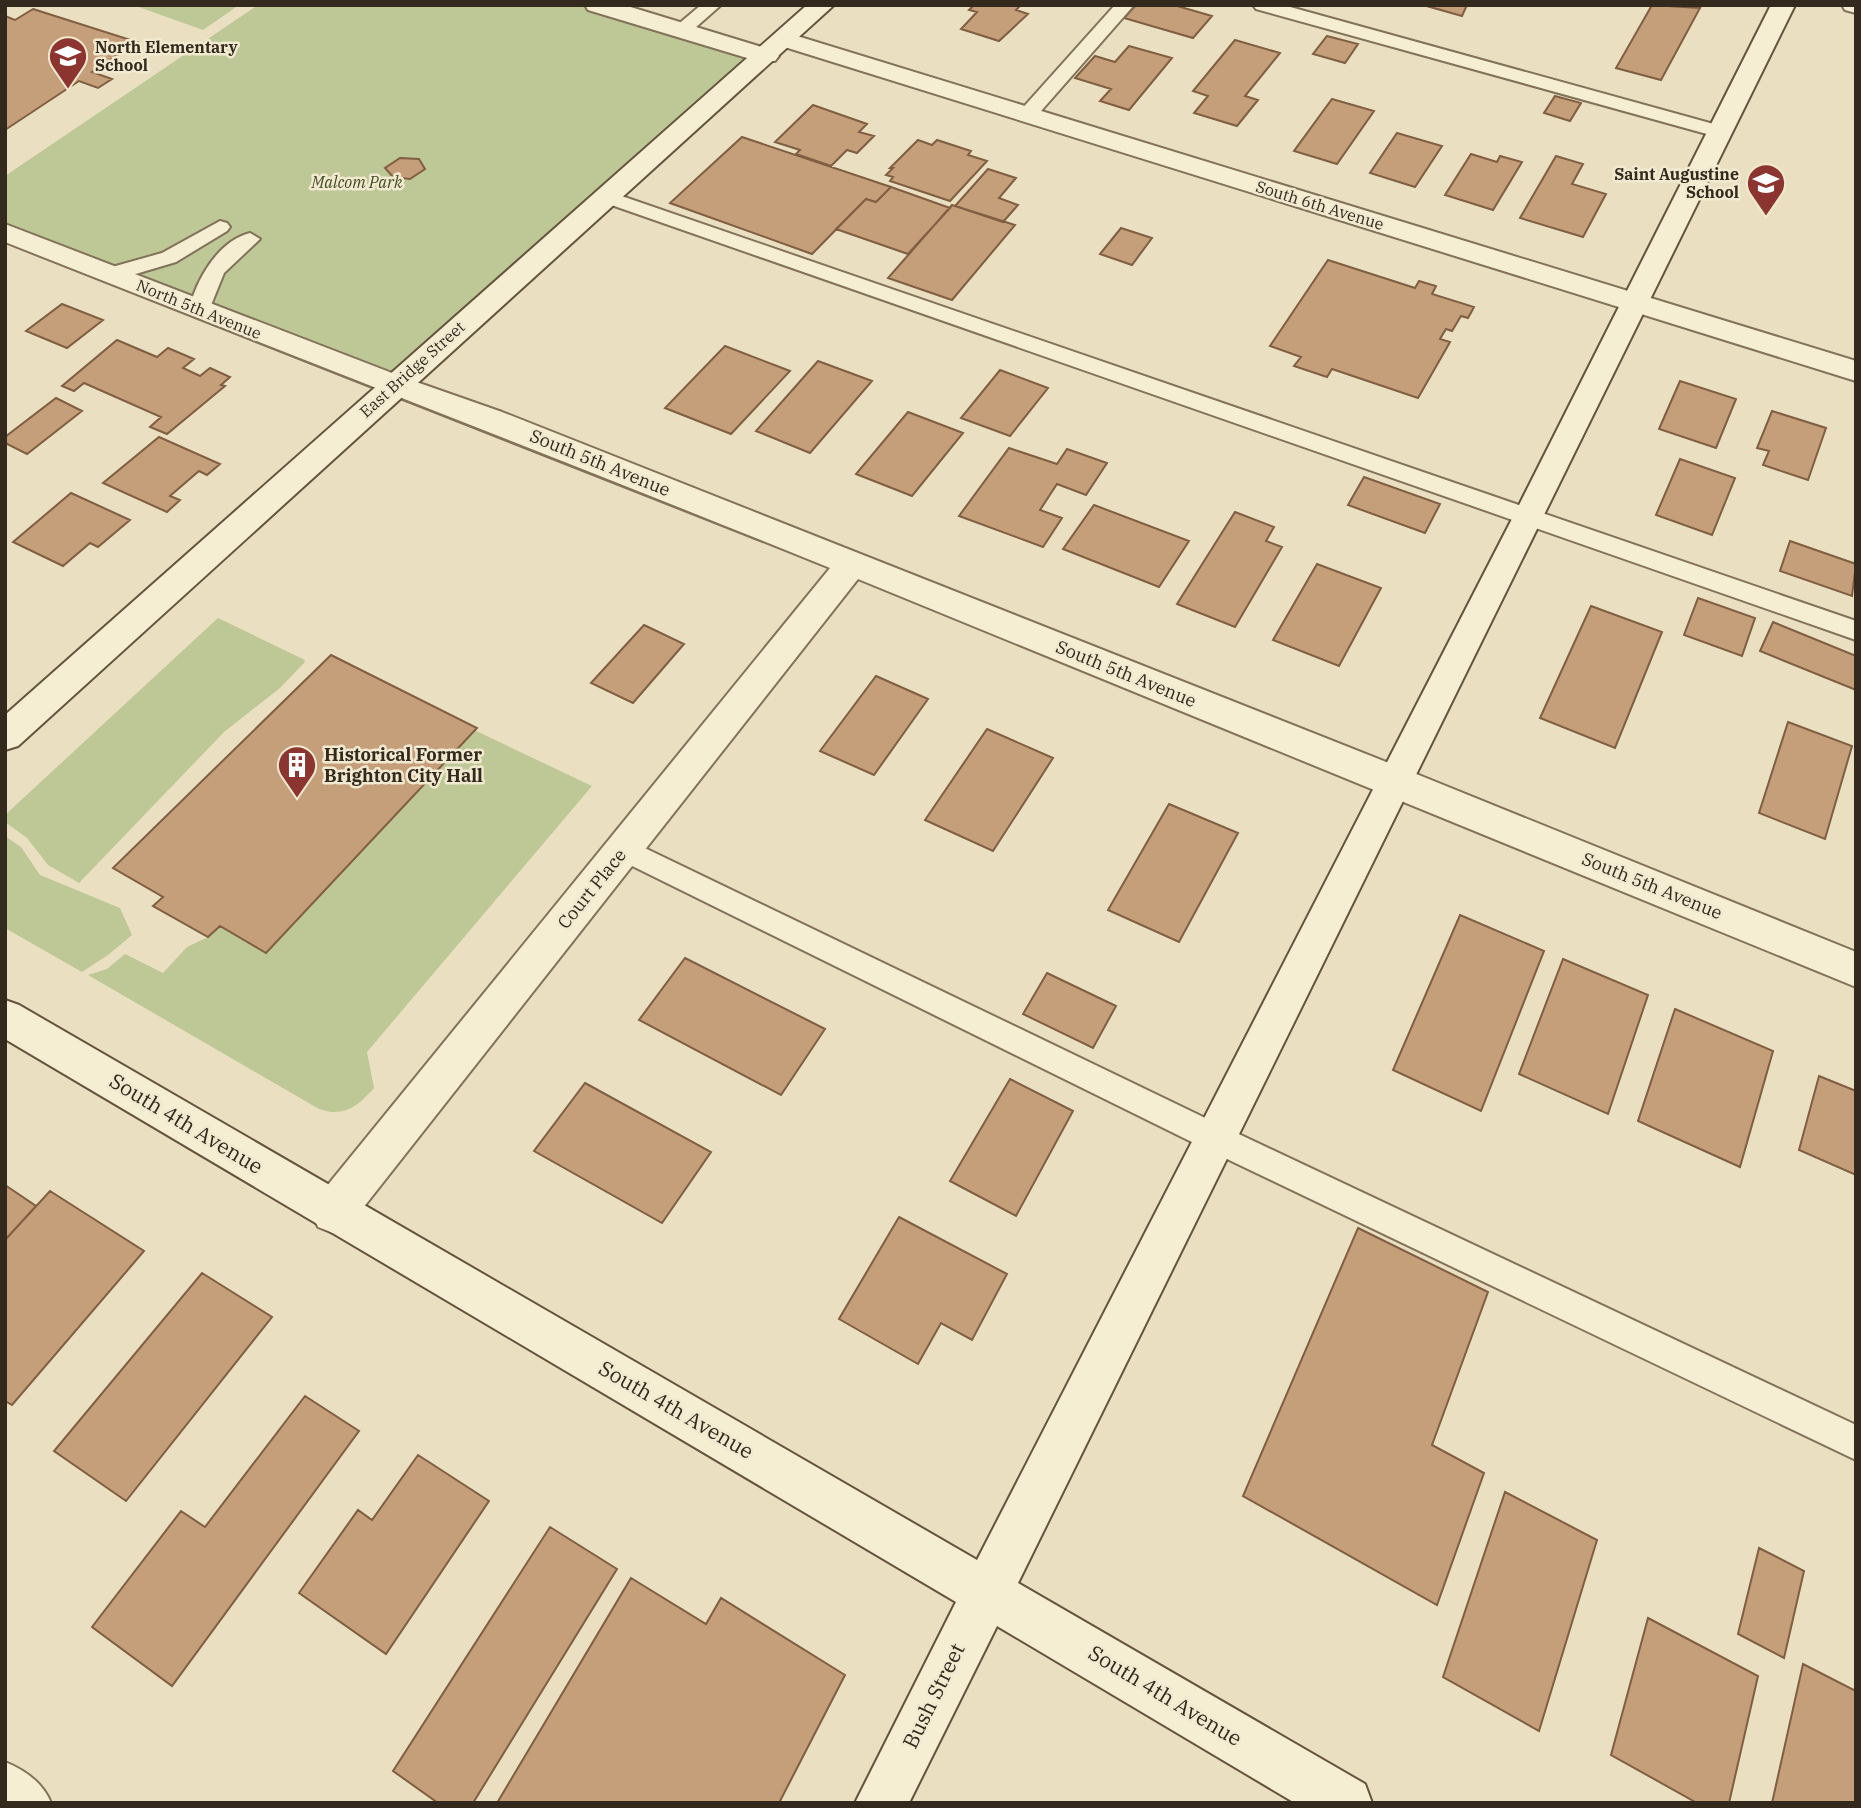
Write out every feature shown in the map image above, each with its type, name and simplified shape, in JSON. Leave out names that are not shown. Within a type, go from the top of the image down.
[{"type":"street","name":"South 6th Avenue","points":[[597,5],[681,31],[775,47],[1027,115],[1856,371]]},
{"type":"street","name":"East Bridge Street","points":[[5,736],[394,385],[822,5]]},
{"type":"street","name":"Bush Street","points":[[881,1803],[1529,517],[1783,5]]},
{"type":"street","name":"North 5th Avenue","points":[[5,232],[394,385]]},
{"type":"street","name":"South 5th Avenue","points":[[394,385],[491,419],[1396,781],[1856,970]]},
{"type":"street","name":"Court Place","points":[[333,1212],[851,565]]},
{"type":"street","name":"South 4th Avenue","points":[[5,1018],[1346,1803]]},
{"type":"lane","points":[[681,31],[712,5]]},
{"type":"lane","points":[[1027,115],[1125,5]]},
{"type":"lane","points":[[1262,5],[1721,132]]},
{"type":"lane","points":[[607,197],[1856,631]]},
{"type":"lane","points":[[112,274],[167,261],[194,247],[220,227]]},
{"type":"lane","points":[[200,310],[204,287],[214,269],[250,239]]},
{"type":"lane","points":[[624,849],[1215,1138],[1856,1443]]},
{"type":"lane","points":[[5,1781],[33,1803]]},
{"type":"green space","points":[[133,5],[239,5],[203,30]]},
{"type":"green space","name":"Malcom Park","points":[[258,5],[597,5],[766,56],[394,385],[5,232],[5,176]]},
{"type":"green space","points":[[218,618],[305,660],[304,663],[280,688],[224,732],[79,883],[48,865],[27,838],[5,822],[5,815]]},
{"type":"green space","points":[[474,730],[592,786],[367,1052],[374,1088],[350,1109],[336,1112],[319,1109],[88,975],[107,969],[125,954],[163,973],[187,947],[208,937],[220,926],[266,953]]},
{"type":"green space","points":[[5,836],[21,847],[40,875],[120,908],[132,935],[82,972],[5,928]]},
{"type":"building","points":[[974,5],[1021,5],[1016,10],[1028,14],[999,41],[961,29],[977,12],[969,10]]},
{"type":"building","points":[[1136,5],[1174,5],[1212,16],[1193,38],[1124,18]]},
{"type":"building","points":[[1423,5],[1467,5],[1462,16]]},
{"type":"building","points":[[1652,5],[1700,8],[1661,80],[1616,68]]},
{"type":"building","points":[[33,9],[137,42],[92,72],[112,79],[98,88],[79,81],[5,130],[5,16],[15,20]]},
{"type":"building","points":[[1327,36],[1358,44],[1345,63],[1313,54]]},
{"type":"building","points":[[1235,40],[1280,53],[1245,96],[1258,100],[1237,126],[1194,113],[1208,96],[1193,91]]},
{"type":"building","points":[[1129,46],[1172,58],[1129,110],[1100,101],[1111,89],[1075,78],[1095,56],[1115,62]]},
{"type":"building","points":[[1555,96],[1581,103],[1570,121],[1544,113]]},
{"type":"building","points":[[1332,99],[1374,111],[1337,164],[1294,151]]},
{"type":"building","points":[[813,105],[867,124],[859,132],[874,136],[857,153],[847,150],[831,166],[796,154],[800,150],[775,142]]},
{"type":"building","points":[[1397,133],[1442,146],[1415,187],[1370,173]]},
{"type":"building","points":[[742,137],[891,187],[876,202],[866,199],[812,254],[670,203]]},
{"type":"building","points":[[918,140],[932,145],[937,140],[971,151],[968,155],[987,161],[950,201],[890,181],[893,177],[886,175],[893,168],[890,168]]},
{"type":"building","points":[[1471,154],[1497,162],[1500,156],[1522,162],[1493,210],[1445,195]]},
{"type":"building","points":[[1556,156],[1583,164],[1572,184],[1606,194],[1583,237],[1520,218]]},
{"type":"building","points":[[400,158],[419,159],[425,169],[410,179],[393,177],[385,168]]},
{"type":"building","points":[[988,169],[1016,178],[999,198],[1018,205],[1003,222],[955,206]]},
{"type":"building","points":[[891,187],[950,208],[908,254],[836,229],[866,199],[876,202]]},
{"type":"building","points":[[952,205],[1015,225],[952,300],[888,278]]},
{"type":"building","points":[[1121,228],[1152,238],[1132,265],[1100,254]]},
{"type":"building","points":[[1328,260],[1415,288],[1419,281],[1436,286],[1432,294],[1474,307],[1468,318],[1461,316],[1452,331],[1446,329],[1440,339],[1450,342],[1418,398],[1332,369],[1327,377],[1294,366],[1301,357],[1270,346]]},
{"type":"building","points":[[62,304],[103,320],[67,348],[26,331]]},
{"type":"building","points":[[117,340],[157,357],[168,348],[194,359],[183,368],[200,376],[210,368],[230,377],[221,385],[225,386],[167,434],[150,427],[161,417],[84,383],[74,391],[62,386]]},
{"type":"building","points":[[725,346],[790,371],[731,434],[665,408]]},
{"type":"building","points":[[818,361],[872,381],[810,453],[756,431]]},
{"type":"building","points":[[1000,370],[1048,388],[1010,436],[961,418]]},
{"type":"building","points":[[1680,381],[1736,399],[1716,448],[1659,429]]},
{"type":"building","points":[[56,398],[82,411],[27,454],[5,443],[5,437]]},
{"type":"building","points":[[1772,411],[1826,428],[1808,480],[1763,465],[1769,451],[1757,448]]},
{"type":"building","points":[[908,412],[963,433],[912,496],[856,474]]},
{"type":"building","points":[[159,437],[220,464],[207,475],[199,471],[170,496],[180,500],[167,512],[103,483]]},
{"type":"building","points":[[1009,448],[1057,464],[1067,449],[1107,463],[1086,495],[1057,484],[1040,510],[1062,518],[1043,547],[959,516]]},
{"type":"building","points":[[1680,459],[1735,478],[1712,535],[1656,515]]},
{"type":"building","points":[[1364,477],[1440,504],[1425,533],[1348,505]]},
{"type":"building","points":[[71,493],[130,520],[98,547],[90,543],[63,566],[13,542]]},
{"type":"building","points":[[1094,505],[1189,541],[1159,587],[1063,549]]},
{"type":"building","points":[[1235,512],[1274,527],[1266,541],[1282,547],[1235,627],[1177,604]]},
{"type":"building","points":[[1790,541],[1856,564],[1852,596],[1780,571]]},
{"type":"building","points":[[1317,564],[1381,588],[1339,666],[1273,640]]},
{"type":"building","points":[[1698,598],[1755,618],[1742,656],[1684,635]]},
{"type":"building","points":[[1591,606],[1662,632],[1615,748],[1540,718]]},
{"type":"building","points":[[1773,622],[1856,656],[1856,690],[1760,651]]},
{"type":"building","points":[[644,625],[684,644],[633,703],[591,683]]},
{"type":"building","name":"Historical Former Brighton City Hall","points":[[331,655],[477,728],[266,953],[220,926],[208,937],[153,906],[163,897],[113,868]]},
{"type":"building","points":[[876,676],[928,699],[874,775],[820,751]]},
{"type":"building","points":[[1788,722],[1852,746],[1825,839],[1759,813]]},
{"type":"building","points":[[987,729],[1053,758],[993,851],[925,820]]},
{"type":"building","points":[[1169,804],[1238,833],[1179,942],[1108,910]]},
{"type":"building","points":[[1460,915],[1544,951],[1481,1111],[1393,1070]]},
{"type":"building","points":[[685,958],[825,1029],[781,1095],[639,1020]]},
{"type":"building","points":[[1563,959],[1648,995],[1608,1114],[1519,1074]]},
{"type":"building","points":[[1047,973],[1116,1006],[1093,1048],[1023,1014]]},
{"type":"building","points":[[1675,1009],[1773,1051],[1740,1167],[1638,1121]]},
{"type":"building","points":[[1819,1076],[1856,1091],[1856,1175],[1799,1150]]},
{"type":"building","points":[[1010,1079],[1073,1111],[1016,1216],[950,1181]]},
{"type":"building","points":[[585,1083],[711,1152],[662,1223],[534,1151]]},
{"type":"building","points":[[5,1185],[36,1206],[5,1240]]},
{"type":"building","points":[[50,1191],[144,1251],[12,1405],[5,1401],[5,1240]]},
{"type":"building","points":[[899,1217],[1007,1274],[972,1340],[941,1323],[918,1364],[839,1319]]},
{"type":"building","points":[[1358,1228],[1488,1292],[1432,1445],[1484,1473],[1437,1605],[1243,1496]]},
{"type":"building","points":[[202,1273],[272,1317],[126,1501],[54,1451]]},
{"type":"building","points":[[305,1396],[359,1431],[172,1686],[92,1627],[181,1511],[205,1527]]},
{"type":"building","points":[[418,1455],[489,1501],[386,1654],[299,1593],[358,1510],[372,1520]]},
{"type":"building","points":[[1505,1492],[1597,1540],[1539,1731],[1443,1677]]},
{"type":"building","points":[[550,1527],[617,1569],[473,1803],[438,1803],[393,1771]]},
{"type":"building","points":[[1759,1548],[1804,1571],[1784,1658],[1738,1634]]},
{"type":"building","points":[[631,1578],[706,1624],[721,1598],[845,1675],[779,1803],[497,1803]]},
{"type":"building","points":[[1648,1618],[1758,1676],[1729,1803],[1697,1803],[1611,1755]]},
{"type":"building","points":[[1803,1664],[1856,1691],[1856,1803],[1772,1803]]},
{"type":"place","name":"North Elementary School","points":[[68,90]]},
{"type":"place","name":"Saint Augustine School","points":[[1766,217]]},
{"type":"place","name":"Historical Former Brighton City Hall","points":[[297,799]]}]
